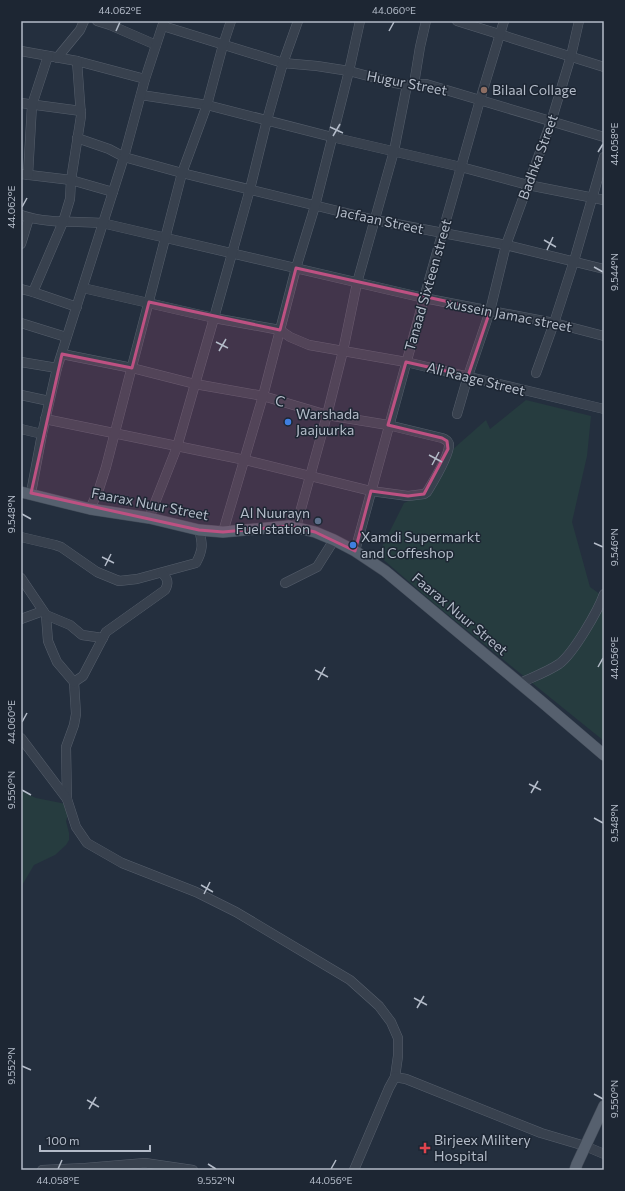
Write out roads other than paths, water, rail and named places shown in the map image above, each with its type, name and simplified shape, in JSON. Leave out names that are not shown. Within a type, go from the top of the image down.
[{"type":"main road","name":"Faarax Nuur Street","points":[[26,492],[90,509],[149,518],[199,530],[223,532],[289,526],[315,532],[334,540],[355,551],[385,571],[604,755]]},
{"type":"main road","points":[[575,1170],[604,1106]]},
{"type":"street","points":[[97,21],[116,27],[156,46]]},
{"type":"street","points":[[90,509],[99,489],[106,467],[182,173],[207,105],[231,21]]},
{"type":"street","points":[[149,518],[177,447],[250,189],[283,63],[298,21]]},
{"type":"street","points":[[223,532],[263,396],[296,268],[314,206],[349,71],[360,21]]},
{"type":"street","points":[[296,527],[327,415],[343,351],[357,283],[394,152],[426,21]]},
{"type":"street","points":[[457,21],[500,36],[604,67]]},
{"type":"street","name":"Tanaad Sixteen street","points":[[355,551],[388,425],[480,100],[504,21]]},
{"type":"street","name":"Badhka Street","points":[[457,414],[490,311],[506,245],[551,122],[571,56],[579,21]]},
{"type":"street","points":[[81,22],[80,30],[53,57],[32,105],[25,174],[71,180],[113,192]]},
{"type":"street","points":[[26,492],[66,337],[77,307],[102,223],[124,157],[144,79],[164,23]]},
{"type":"street","name":"Hugur Street","points":[[164,23],[223,45],[283,63],[349,71],[395,83],[426,84],[551,122],[604,136]]},
{"type":"street","points":[[21,51],[77,62],[144,79]]},
{"type":"street","points":[[33,292],[63,222],[70,199],[71,180],[81,111],[77,62]]},
{"type":"street","points":[[141,95],[207,105],[332,137],[461,167],[528,185],[604,200]]},
{"type":"street","points":[[21,104],[81,111]]},
{"type":"street","name":"Jacfaan Street","points":[[78,138],[109,149],[124,157],[314,206],[375,220],[506,245],[604,269]]},
{"type":"street","points":[[536,373],[574,261],[604,157]]},
{"type":"street","points":[[21,244],[25,216]]},
{"type":"street","name":"xussein Jamac street","points":[[25,216],[63,222],[80,221],[102,223],[357,283],[424,298],[554,323],[604,336]]},
{"type":"street","name":"Ali Raage Street","points":[[83,288],[214,318],[280,330],[290,337],[309,345],[406,362],[604,409]]},
{"type":"street","points":[[21,289],[77,307]]},
{"type":"street","points":[[21,323],[66,337]]},
{"type":"street","name":"C","points":[[62,354],[132,368],[195,384],[263,396],[327,415],[388,425],[442,438],[449,444],[444,460],[427,492],[424,494],[408,496],[371,491]]},
{"type":"street","points":[[21,362],[57,368]]},
{"type":"street","points":[[21,395],[49,401]]},
{"type":"street","points":[[45,419],[245,460],[371,491]]},
{"type":"street","points":[[21,428],[42,434]]},
{"type":"street","points":[[21,537],[55,544],[97,572],[119,581],[137,579],[196,563],[202,550],[203,543],[199,530]]},
{"type":"street","points":[[285,583],[317,567],[334,540]]},
{"type":"street","points":[[74,682],[83,676],[98,650],[106,632],[165,590],[168,582],[162,573]]},
{"type":"street","points":[[21,578],[44,613],[48,641],[52,653],[57,662],[74,682],[76,714],[66,748],[67,799],[76,827],[87,843],[122,863],[196,892],[236,912],[350,980],[379,1006],[390,1022],[398,1038],[398,1056],[395,1078],[389,1088],[354,1170]]},
{"type":"street","points":[[520,683],[565,659],[574,648],[604,594]]},
{"type":"street","points":[[21,619],[44,613],[70,625],[82,635],[103,638]]},
{"type":"street","points":[[21,738],[67,799]]},
{"type":"street","points":[[395,1078],[406,1079],[541,1133],[585,1146],[604,1154]]},
{"type":"street","points":[[42,1170],[85,1169],[145,1163],[193,1170]]},
{"type":"place","name":"Bilaal Collage","points":[[484,90]]},
{"type":"place","name":"Warshada Jaajuurka","points":[[288,422]]},
{"type":"place","name":"Al Nuurayn Fuel station","points":[[318,521]]},
{"type":"place","name":"Xamdi Supermarkt and Coffeshop","points":[[353,545]]},
{"type":"place","name":"Birjeex Militery Hospital","points":[[425,1148]]}]
